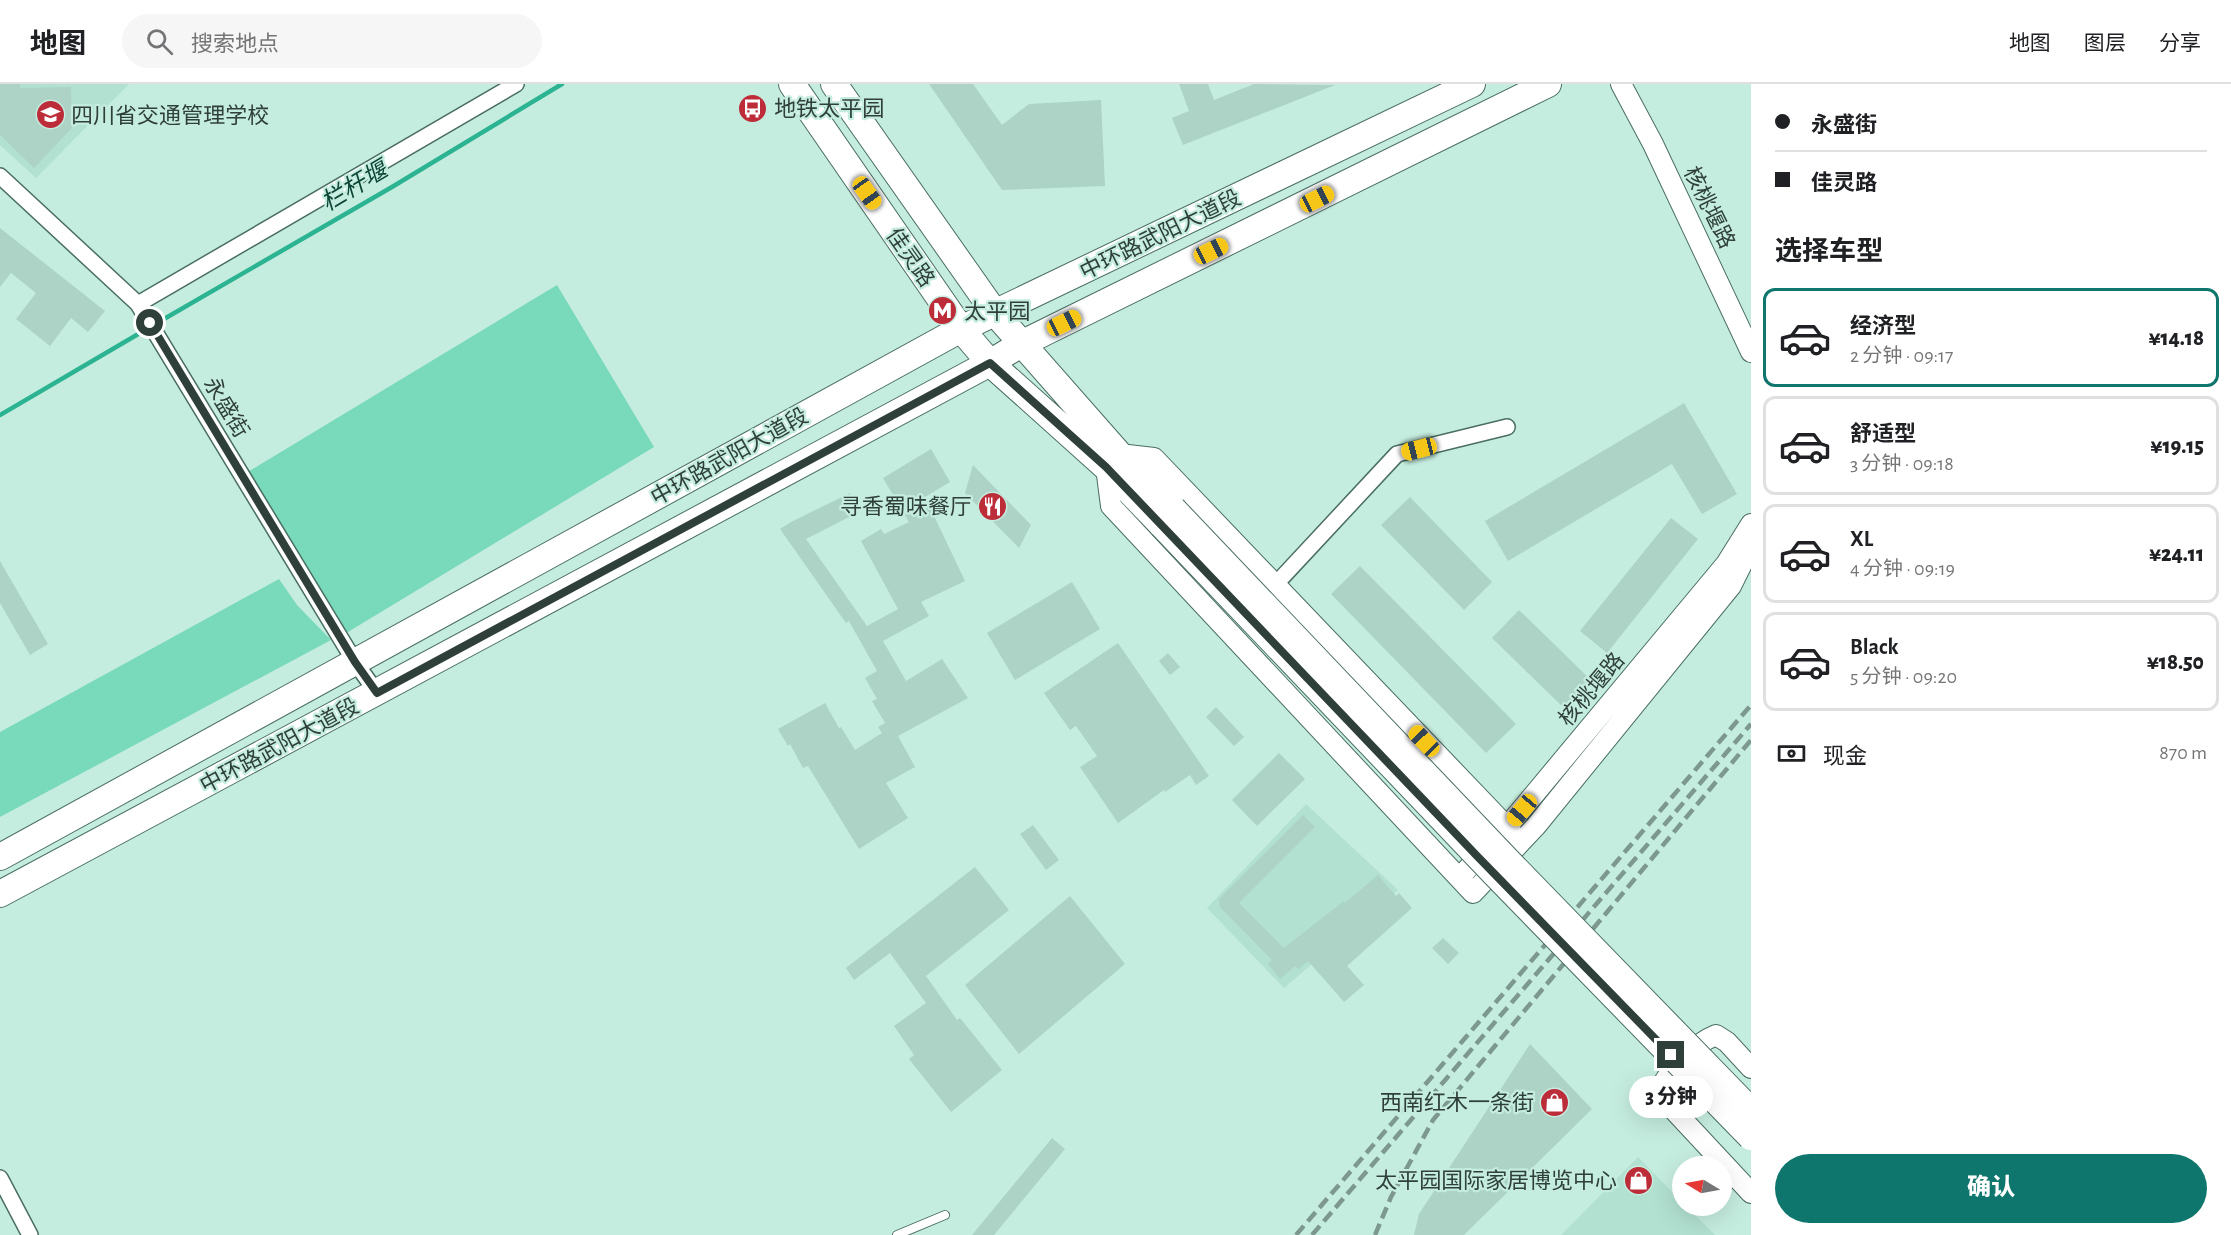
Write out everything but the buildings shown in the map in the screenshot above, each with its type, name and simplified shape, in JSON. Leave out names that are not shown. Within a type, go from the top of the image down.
[{"type":"main road","name":"佳灵路","points":[[792,84],[961,329],[990,363],[1112,460]]},
{"type":"main road","name":"佳灵路","points":[[834,84],[995,313],[1112,460],[1751,1111]]},
{"type":"main road","name":"中环路武阳大道段","points":[[0,857],[961,329],[1472,84]]},
{"type":"main road","name":"中环路武阳大道段","points":[[0,894],[990,363],[1021,344],[1548,84]]},
{"type":"main road","name":"佳灵路","points":[[1167,517],[1486,865],[1751,1137]]},
{"type":"street","points":[[138,303],[516,84]]},
{"type":"street","name":"核桃堰路","points":[[1621,84],[1653,144],[1751,352]]},
{"type":"street","name":"永盛街","points":[[0,176],[138,303],[355,662],[377,693]]},
{"type":"street","points":[[1275,585],[1397,454],[1507,427]]},
{"type":"street","points":[[1520,843],[1154,458],[1112,460],[1111,506],[1473,893],[1520,843],[1731,586],[1751,541]]},
{"type":"street","name":"核桃堰路","points":[[1460,878],[1507,827],[1726,564],[1751,524]]},
{"type":"street","points":[[1751,1068],[1727,1041],[1716,1035],[1704,1040],[1665,1078],[1660,1090],[1670,1106],[1751,1193]]},
{"type":"street","points":[[1,1181],[30,1235]]},
{"type":"lane","points":[[897,1235],[945,1215]]},
{"type":"shaded area","name":"四川省交通管理学校","points":[[0,84],[129,84],[36,178],[0,145]]},
{"type":"shaded area","points":[[1306,804],[1398,890],[1284,988],[1207,908]]},
{"type":"shaded area","name":"太平园国际家居博览中心","points":[[1638,1157],[1672,1192],[1672,1216],[1696,1216],[1715,1235],[1561,1235]]},
{"type":"green space","points":[[557,285],[654,447],[343,635],[246,473]]},
{"type":"green space","points":[[279,579],[297,605],[331,640],[0,817],[0,732]]},
{"type":"waterway","name":"栏杆堰","points":[[164,319],[392,187],[562,84]]},
{"type":"waterway","name":"栏杆堰","points":[[0,415],[140,333]]},
{"type":"railway","points":[[1296,1235],[1751,705]]},
{"type":"railway","points":[[1312,1235],[1751,724]]},
{"type":"railway","points":[[1375,1235],[1391,1197],[1433,1120],[1751,740]]},
{"type":"place","name":"地铁太平园","points":[[753,108]]},
{"type":"place","name":"四川省交通管理学校","points":[[50,115]]},
{"type":"place","name":"太平园","points":[[943,311]]},
{"type":"place","name":"寻香蜀味餐厅","points":[[993,506]]},
{"type":"place","name":"西南红木一条街","points":[[1555,1102]]},
{"type":"place","name":"太平园国际家居博览中心","points":[[1638,1180]]},
{"type":"route","points":[[150,323],[355,662],[377,693],[990,363],[1106,467],[1478,857],[1671,1055]]}]
